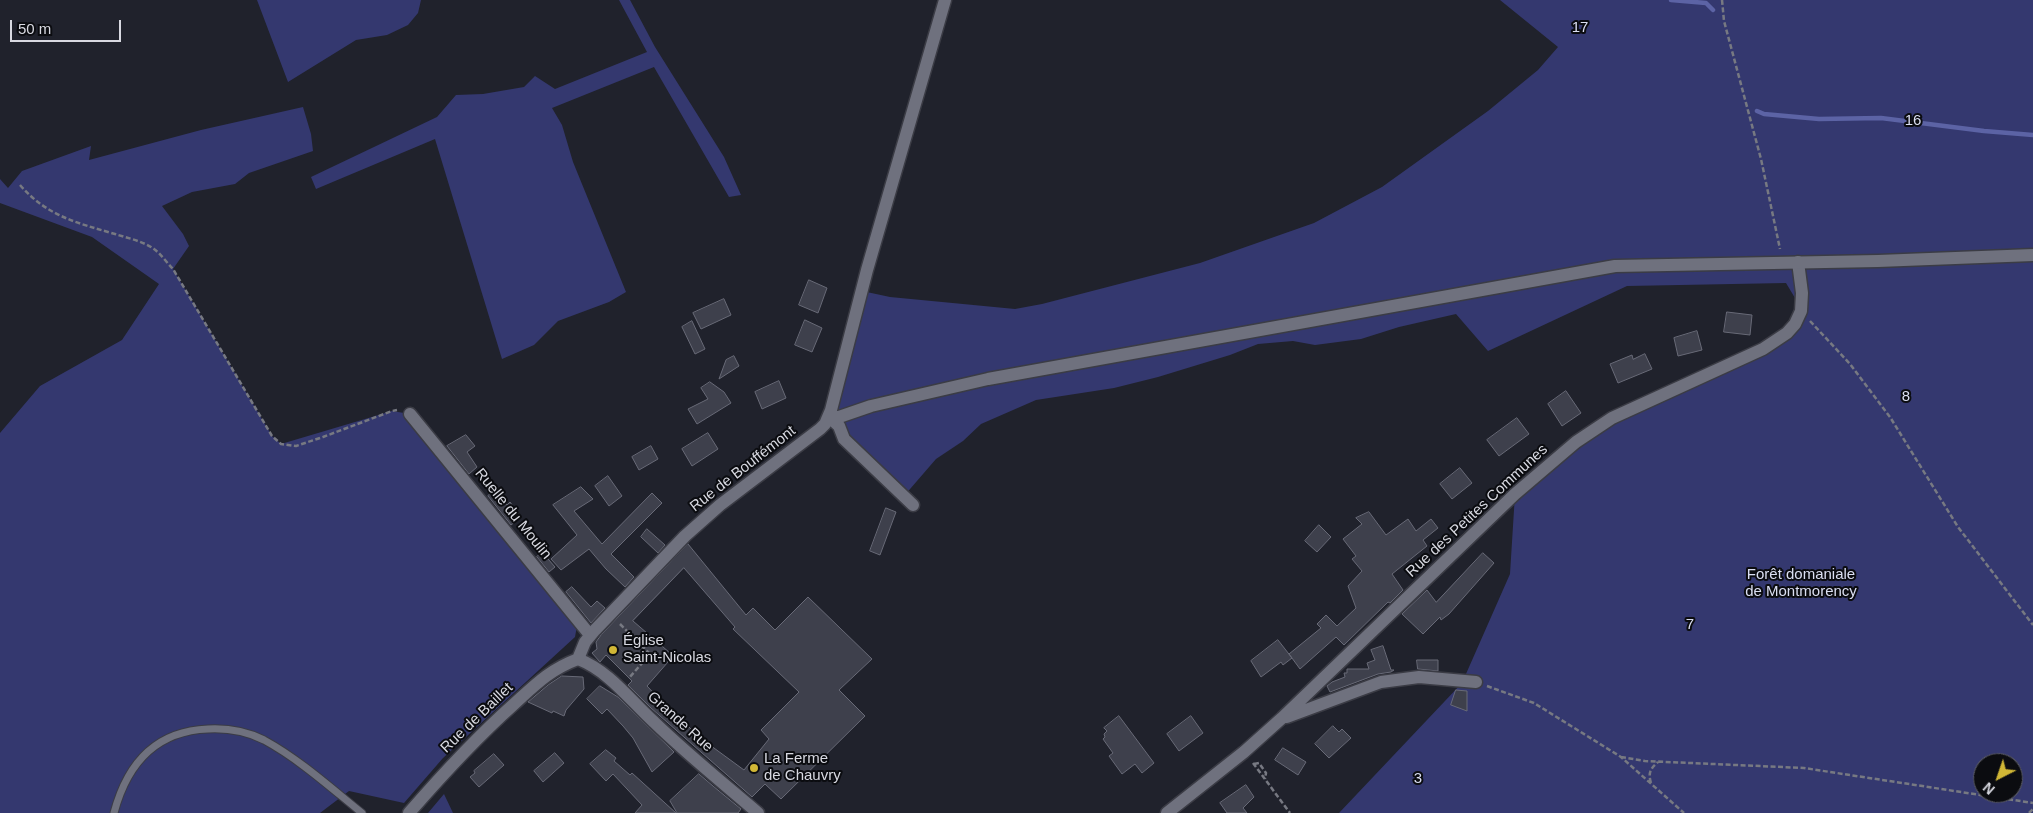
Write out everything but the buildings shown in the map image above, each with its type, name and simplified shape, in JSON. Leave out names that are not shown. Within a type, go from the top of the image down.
[{"type":"street","name":"Rue de Bouffémont","points":[[578,659],[584,644],[590,636],[685,536],[720,505],[814,434],[825,424],[829,417],[867,270],[945,0]]},
{"type":"street","points":[[829,417],[839,417],[871,406],[988,379],[1615,266],[2033,255]]},
{"type":"street","points":[[1798,262],[1802,293],[1801,311]]},
{"type":"street","name":"Rue des Petites Communes","points":[[1167,813],[1244,752],[1282,718],[1515,494],[1576,442],[1612,418],[1763,349],[1787,333],[1801,311]]},
{"type":"street","name":"Ruelle du Moulin","points":[[410,414],[590,636]]},
{"type":"street","points":[[829,417],[838,426],[844,439],[913,505]]},
{"type":"street","name":"Grande Rue","points":[[578,659],[591,664],[620,689],[654,723],[758,813]]},
{"type":"street","name":"Rue de Baillet","points":[[409,813],[456,758],[504,712],[554,669],[578,659]]},
{"type":"street","points":[[1282,718],[1381,682],[1419,677],[1476,682]]},
{"type":"lane","points":[[114,813],[125,780],[146,752],[181,732],[214,728],[240,732],[263,740],[298,763],[362,813]]},
{"type":"path","points":[[1722,0],[1724,21],[1761,159],[1783,261]]},
{"type":"path","points":[[20,186],[46,210],[155,249],[172,269],[272,436],[281,444],[296,446],[392,410],[403,410],[410,414]]},
{"type":"path","points":[[1801,311],[1850,364],[1890,417],[1958,527],[2033,625]]},
{"type":"path","points":[[610,614],[650,654],[620,689]]},
{"type":"path","points":[[1476,682],[1534,703],[1621,757],[1684,813]]},
{"type":"path","points":[[1244,752],[1290,813]]},
{"type":"path","points":[[1621,757],[1658,762],[1804,768],[2033,804]]},
{"type":"path","points":[[1652,784],[1649,776],[1651,768],[1658,762]]},
{"type":"path","points":[[2029,813],[2033,809]]},
{"type":"green space","points":[[257,0],[421,0],[418,13],[408,25],[387,35],[356,40],[288,82]]},
{"type":"green space","points":[[619,0],[630,0],[655,47],[724,157],[741,195],[729,197],[654,67],[552,108],[562,125],[573,162],[626,292],[609,302],[558,321],[534,345],[502,359],[435,139],[316,189],[311,177],[437,117],[456,95],[483,94],[524,87],[535,76],[555,89],[647,52]]},
{"type":"green space","name":"Forêt domaniale de Montmorency","points":[[1500,0],[2033,0],[2033,813],[1339,813],[1462,683],[1510,574],[1515,494],[1576,442],[1791,337],[1798,303],[1786,283],[1627,286],[1488,351],[1456,314],[1399,327],[1361,339],[1315,345],[1293,341],[1258,344],[1230,355],[1158,377],[1114,388],[1036,400],[981,424],[963,441],[936,459],[904,496],[830,421],[862,291],[890,297],[1015,309],[1042,304],[1200,263],[1314,223],[1382,187],[1488,111],[1538,70],[1558,47]]},
{"type":"green space","points":[[303,107],[311,134],[313,151],[249,173],[235,184],[192,192],[162,206],[183,234],[189,246],[173,269],[272,436],[281,444],[392,411],[410,414],[578,620],[575,637],[443,758],[404,803],[349,791],[320,813],[0,813],[0,433],[40,386],[122,340],[159,284],[92,237],[0,203],[0,179],[8,188],[22,171],[91,146],[89,160],[201,130]]},
{"type":"green space","points":[[444,794],[453,813],[428,813]]},
{"type":"waterway","points":[[1671,0],[1706,3],[1713,10]]},
{"type":"waterway","points":[[1757,111],[1764,114],[1819,119],[1881,118],[2033,135]]},
{"type":"place","name":"Église Saint-Nicolas","points":[[613,650]]},
{"type":"place","name":"La Ferme de Chauvry","points":[[754,768]]},
{"type":"park label","name":"17","points":[[1580,28]]},
{"type":"park label","name":"16","points":[[1913,121]]},
{"type":"park label","name":"8","points":[[1906,397]]},
{"type":"park label","name":"7","points":[[1690,625]]},
{"type":"park label","name":"3","points":[[1418,779]]}]
